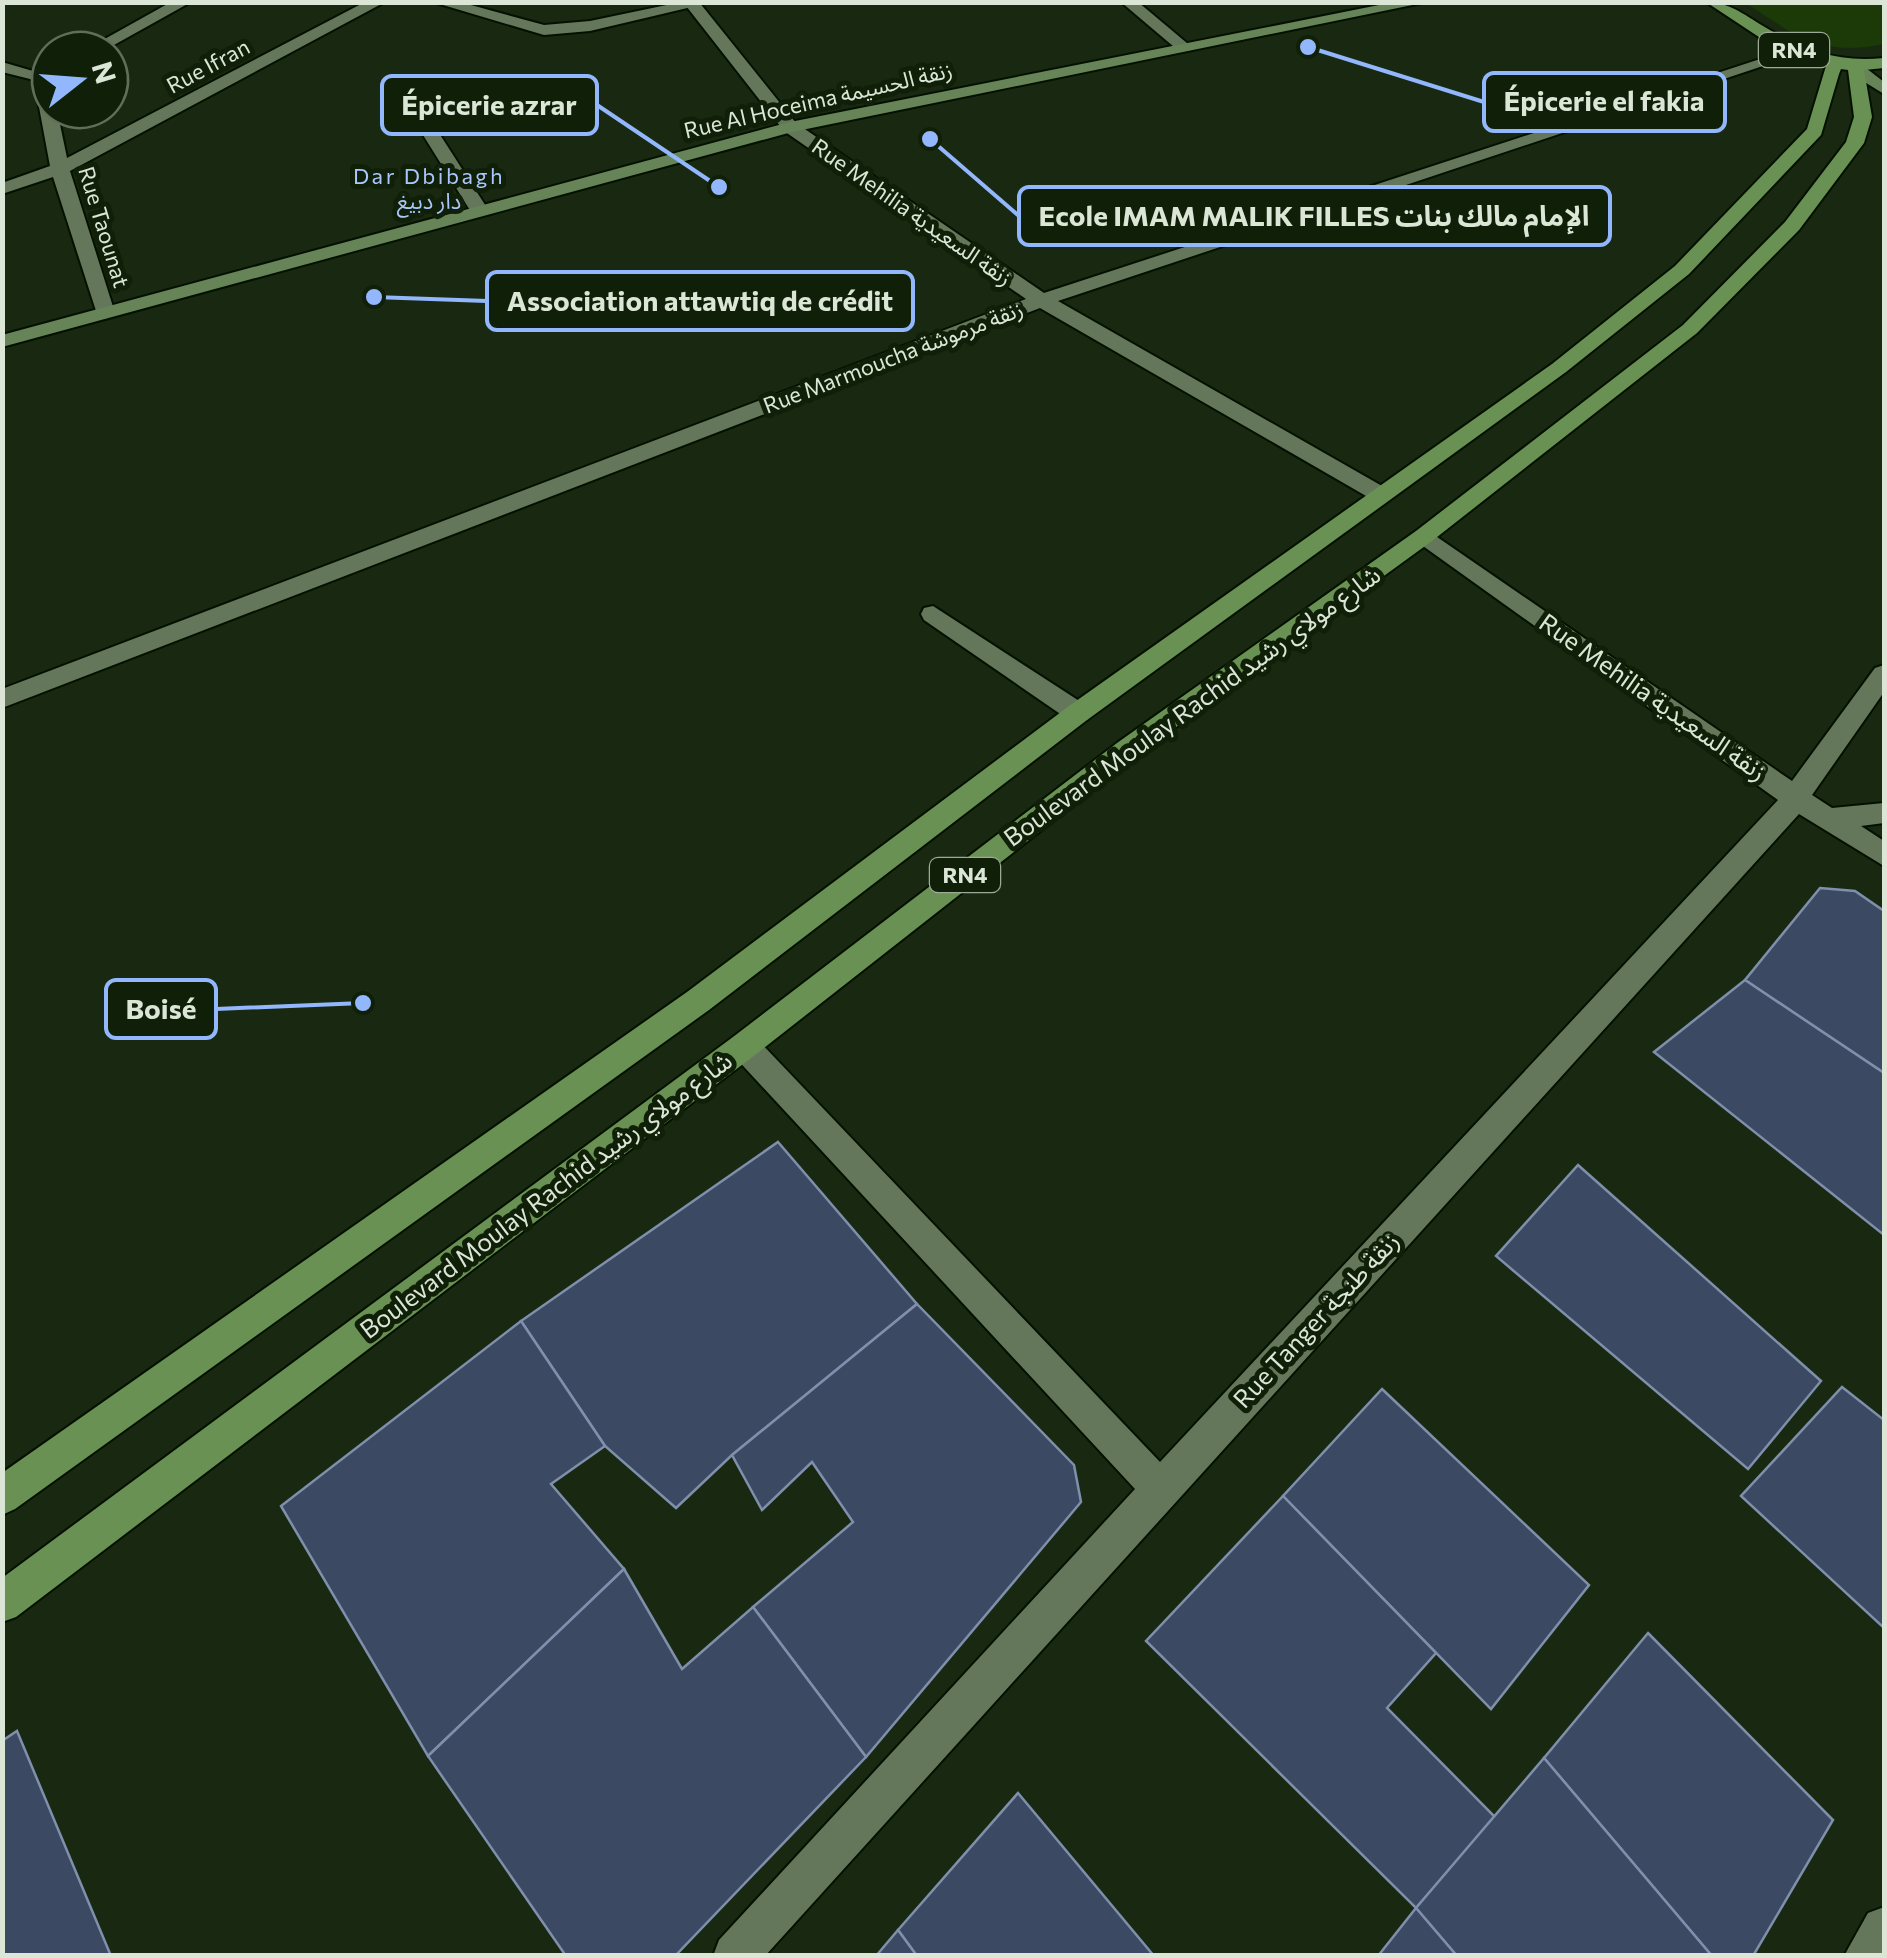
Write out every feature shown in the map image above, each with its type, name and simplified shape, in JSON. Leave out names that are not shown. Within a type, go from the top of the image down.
[{"type":"main road","name":"RN4","points":[[1713,2],[1797,52],[1845,67],[1884,64]]},
{"type":"main road","name":"RN4","points":[[2,1496],[698,1001],[1078,713],[1559,368],[1682,270],[1815,131],[1826,104],[1825,83],[1845,67]]},
{"type":"main road","name":"Boulevard Moulay Rachid شارع مولاي رشيد","points":[[2,1603],[744,1046],[1126,750],[1424,536],[1690,329],[1792,226],[1855,142],[1863,117],[1845,67]]},
{"type":"street","points":[[130,31],[184,2]]},
{"type":"street","name":"Rue Ifran","points":[[2,189],[60,169],[378,2]]},
{"type":"street","points":[[440,2],[525,28],[544,30],[579,28],[691,4]]},
{"type":"street","points":[[1128,2],[1186,49]]},
{"type":"street","name":"Rue Al Hoceima زنقة الحسيمة","points":[[2,341],[790,127],[1420,2]]},
{"type":"street","name":"Rue Mehilia زنقة السعيدية","points":[[691,4],[790,127],[1041,300],[1381,495]]},
{"type":"street","name":"Rue Marmoucha زنقة مرموشة","points":[[2,700],[1041,300],[1797,52]]},
{"type":"street","name":"Rue Taounat","points":[[2,67],[30,72]]},
{"type":"street","points":[[1845,67],[1884,89]]},
{"type":"street","points":[[406,96],[480,211]]},
{"type":"street","name":"Rue Taounat","points":[[54,130],[60,169],[105,313]]},
{"type":"street","name":"Rue Mehilia زنقة السعيدية","points":[[1424,536],[1797,799],[1884,855]]},
{"type":"street","points":[[933,614],[1078,713]]},
{"type":"street","name":"Rue Tanger زنقة طنجة","points":[[734,1956],[1797,799],[1884,674]]},
{"type":"street","points":[[1829,818],[1884,813]]},
{"type":"street","points":[[744,1046],[1160,1489]]},
{"type":"street","points":[[1866,1956],[1884,1929]]},
{"type":"green space","points":[[1746,3],[1884,3],[1884,44],[1844,48],[1810,41]]},
{"type":"building","points":[[1820,888],[1855,891],[1884,911],[1884,1073],[1745,980]]},
{"type":"building","points":[[1745,980],[1884,1073],[1884,1235],[1654,1052]]},
{"type":"building","points":[[778,1142],[917,1304],[732,1455],[676,1508],[605,1446],[521,1321]]},
{"type":"building","points":[[1578,1165],[1821,1381],[1748,1469],[1496,1256]]},
{"type":"building","points":[[917,1304],[1074,1465],[1081,1502],[866,1757],[753,1607],[853,1522],[812,1462],[762,1510],[732,1455]]},
{"type":"building","points":[[521,1321],[605,1446],[551,1484],[624,1569],[428,1756],[281,1506]]},
{"type":"building","points":[[1842,1387],[1884,1420],[1884,1628],[1741,1496]]},
{"type":"building","points":[[1382,1389],[1589,1585],[1491,1709],[1283,1496]]},
{"type":"building","points":[[1283,1496],[1436,1653],[1387,1708],[1495,1817],[1416,1908],[1146,1641]]},
{"type":"building","points":[[624,1569],[682,1669],[753,1607],[866,1757],[675,1956],[566,1956],[428,1756]]},
{"type":"building","points":[[1648,1633],[1833,1820],[1753,1956],[1712,1956],[1544,1758]]},
{"type":"building","points":[[17,1731],[111,1956],[2,1956],[2,1741]]},
{"type":"building","points":[[1544,1758],[1712,1956],[1457,1956],[1416,1908]]},
{"type":"building","points":[[1018,1793],[1154,1956],[917,1956],[898,1930]]},
{"type":"building","points":[[1416,1908],[1457,1956],[1378,1956]]},
{"type":"building","points":[[898,1930],[917,1956],[876,1956]]},
{"type":"place","name":"Épicerie el fakia","points":[[1308,47]]},
{"type":"place","name":"Ecole IMAM MALIK FILLES الإمام مالك بنات","points":[[930,139]]},
{"type":"place","name":"Épicerie azrar","points":[[719,187]]},
{"type":"place","name":"Association attawtiq de crédit","points":[[374,297]]},
{"type":"place","name":"Boisé","points":[[363,1003]]},
{"type":"district","name":"Dar Dbibagh دار دبيغ","points":[[429,189]]}]
